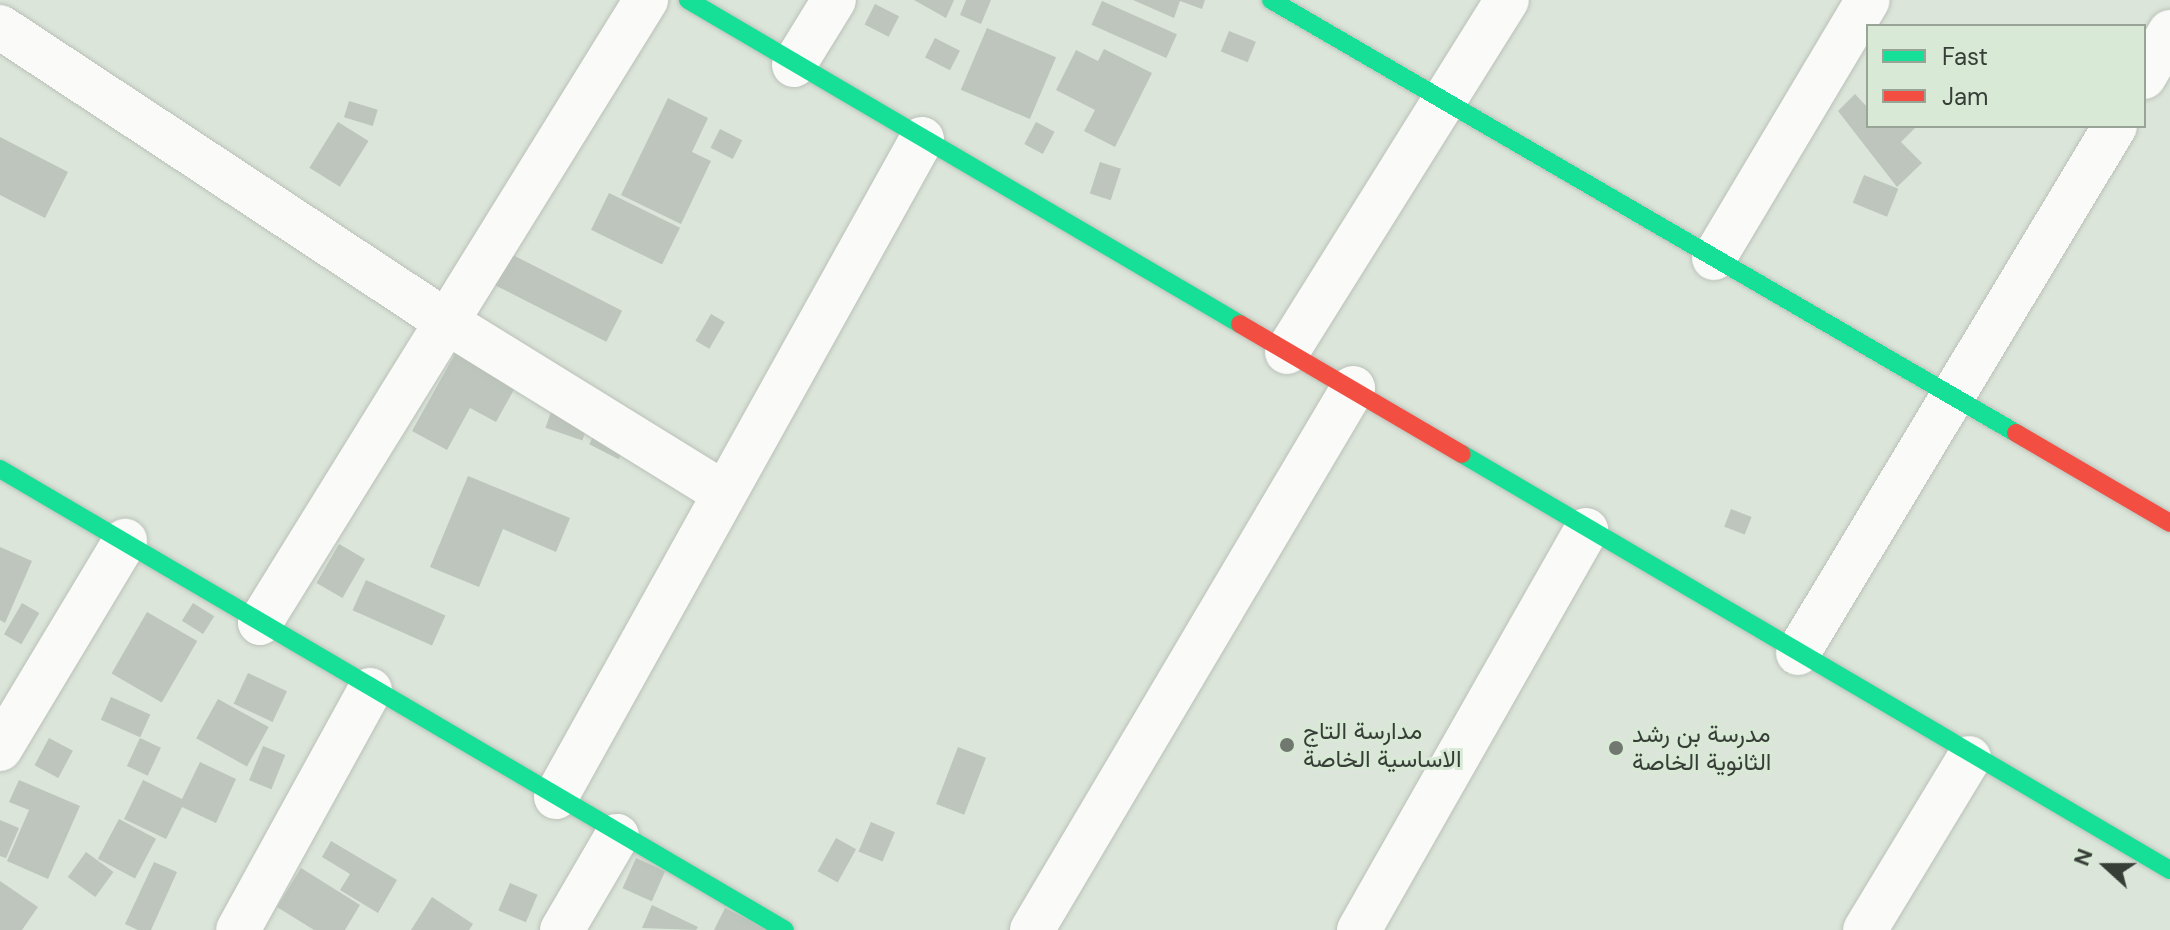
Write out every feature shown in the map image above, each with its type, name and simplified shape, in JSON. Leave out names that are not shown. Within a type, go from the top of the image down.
[{"type":"street","points":[[260,623],[450,324],[646,0]]},
{"type":"street","points":[[688,0],[794,65],[1353,388],[1969,758],[2170,870]]},
{"type":"street","points":[[794,65],[834,0]]},
{"type":"street","points":[[1271,0],[2170,523]]},
{"type":"street","points":[[1287,352],[1446,103],[1507,0]]},
{"type":"street","points":[[1714,258],[1868,0]]},
{"type":"street","points":[[0,27],[450,324],[724,493]]},
{"type":"street","points":[[2146,74],[2170,32]]},
{"type":"street","points":[[1798,653],[1956,398],[2114,128]]},
{"type":"street","points":[[556,797],[922,139]]},
{"type":"street","points":[[1032,930],[1353,388]]},
{"type":"street","points":[[0,469],[617,836],[785,930]]},
{"type":"street","points":[[1359,930],[1586,530]]},
{"type":"street","points":[[0,749],[125,541]]},
{"type":"street","points":[[238,930],[370,690]]},
{"type":"street","points":[[1865,930],[1969,758]]},
{"type":"street","points":[[562,930],[617,836]]},
{"type":"building","points":[[914,0],[954,0],[946,18]]},
{"type":"building","points":[[966,0],[991,0],[981,24],[960,15]]},
{"type":"building","points":[[1133,0],[1205,0],[1202,9],[1180,1],[1174,18]]},
{"type":"building","points":[[1102,1],[1177,34],[1166,58],[1091,25]]},
{"type":"building","points":[[875,4],[899,16],[889,37],[865,24]]},
{"type":"building","points":[[987,28],[1056,57],[1030,119],[961,90]]},
{"type":"building","points":[[1229,31],[1256,42],[1248,62],[1221,51]]},
{"type":"building","points":[[935,38],[960,51],[950,70],[925,58]]},
{"type":"building","points":[[1104,49],[1152,73],[1115,147],[1084,131],[1095,110],[1056,90],[1076,50],[1098,61]]},
{"type":"building","points":[[1855,94],[1866,106],[1866,128],[1915,128],[1901,142],[1922,163],[1897,187],[1838,111]]},
{"type":"building","points":[[668,98],[708,118],[692,152],[711,161],[681,224],[621,195]]},
{"type":"building","points":[[349,101],[378,110],[373,126],[344,117]]},
{"type":"building","points":[[338,122],[369,141],[340,187],[309,168]]},
{"type":"building","points":[[1036,122],[1055,132],[1043,154],[1024,144]]},
{"type":"building","points":[[720,129],[742,140],[733,159],[710,148]]},
{"type":"building","points":[[0,137],[68,172],[45,218],[0,195]]},
{"type":"building","points":[[1100,162],[1121,169],[1111,200],[1090,193]]},
{"type":"building","points":[[1864,175],[1898,189],[1887,217],[1853,203]]},
{"type":"building","points":[[609,193],[680,228],[662,264],[591,230]]},
{"type":"building","points":[[509,253],[622,311],[606,342],[493,284]]},
{"type":"building","points":[[711,314],[725,322],[709,349],[696,341]]},
{"type":"building","points":[[456,352],[516,386],[496,422],[470,408],[447,450],[412,431]]},
{"type":"building","points":[[553,406],[590,419],[582,440],[546,428]]},
{"type":"building","points":[[597,429],[626,444],[619,459],[589,444]]},
{"type":"building","points":[[468,476],[570,518],[556,552],[503,529],[479,587],[430,567]]},
{"type":"building","points":[[1731,509],[1752,517],[1745,535],[1724,527]]},
{"type":"building","points":[[339,544],[365,559],[342,598],[316,583]]},
{"type":"building","points":[[0,547],[32,561],[5,623],[0,620]]},
{"type":"building","points":[[366,580],[445,615],[432,646],[353,610]]},
{"type":"building","points":[[22,603],[39,613],[21,644],[4,634]]},
{"type":"building","points":[[193,603],[214,616],[203,634],[182,621]]},
{"type":"building","points":[[147,612],[197,641],[162,702],[112,673]]},
{"type":"building","points":[[248,673],[287,691],[273,722],[234,704]]},
{"type":"building","points":[[111,697],[150,714],[140,737],[101,720]]},
{"type":"building","points":[[218,699],[269,727],[247,766],[196,738]]},
{"type":"building","points":[[49,738],[73,751],[58,778],[34,765]]},
{"type":"building","points":[[140,738],[161,748],[148,776],[127,766]]},
{"type":"building","points":[[263,746],[285,755],[271,789],[249,780]]},
{"type":"building","points":[[958,747],[986,758],[964,815],[936,804]]},
{"type":"building","points":[[200,762],[236,779],[216,823],[182,807],[166,839],[124,819],[143,780],[182,799]]},
{"type":"building","points":[[19,780],[80,806],[48,879],[7,861],[29,810],[9,802]]},
{"type":"building","points":[[119,819],[156,839],[135,878],[98,859]]},
{"type":"building","points":[[0,820],[19,828],[6,858],[0,856]]},
{"type":"building","points":[[871,822],[895,832],[882,862],[858,851]]},
{"type":"building","points":[[836,838],[856,849],[838,882],[818,871]]},
{"type":"building","points":[[331,841],[397,880],[378,913],[340,890],[350,874],[322,857]]},
{"type":"building","points":[[86,852],[114,872],[95,897],[68,877]]},
{"type":"building","points":[[636,858],[665,871],[652,901],[623,888]]},
{"type":"building","points":[[154,862],[177,872],[151,930],[138,930],[125,924]]},
{"type":"building","points":[[301,868],[360,905],[345,930],[314,930],[277,907]]},
{"type":"building","points":[[0,881],[38,907],[22,930],[0,930]]},
{"type":"building","points":[[510,883],[538,895],[526,922],[498,911]]},
{"type":"building","points":[[432,897],[473,924],[469,930],[411,930]]},
{"type":"building","points":[[652,905],[698,927],[696,930],[642,928]]},
{"type":"building","points":[[725,908],[770,930],[714,930]]},
{"type":"traffic: fast","points":[[688,0],[1240,324]]},
{"type":"traffic: fast","points":[[1271,0],[2016,433]]},
{"type":"traffic: fast","points":[[1462,454],[2170,870]]},
{"type":"traffic: fast","points":[[0,469],[785,930]]},
{"type":"traffic: jam","points":[[1240,324],[1462,454]]},
{"type":"traffic: jam","points":[[2016,433],[2170,523]]},
{"type":"place","name":"مدارسة التاج الاساسية الخاصة","points":[[1287,745]]},
{"type":"place","name":"مدرسة بن رشد الثانوية الخاصة","points":[[1616,748]]}]
